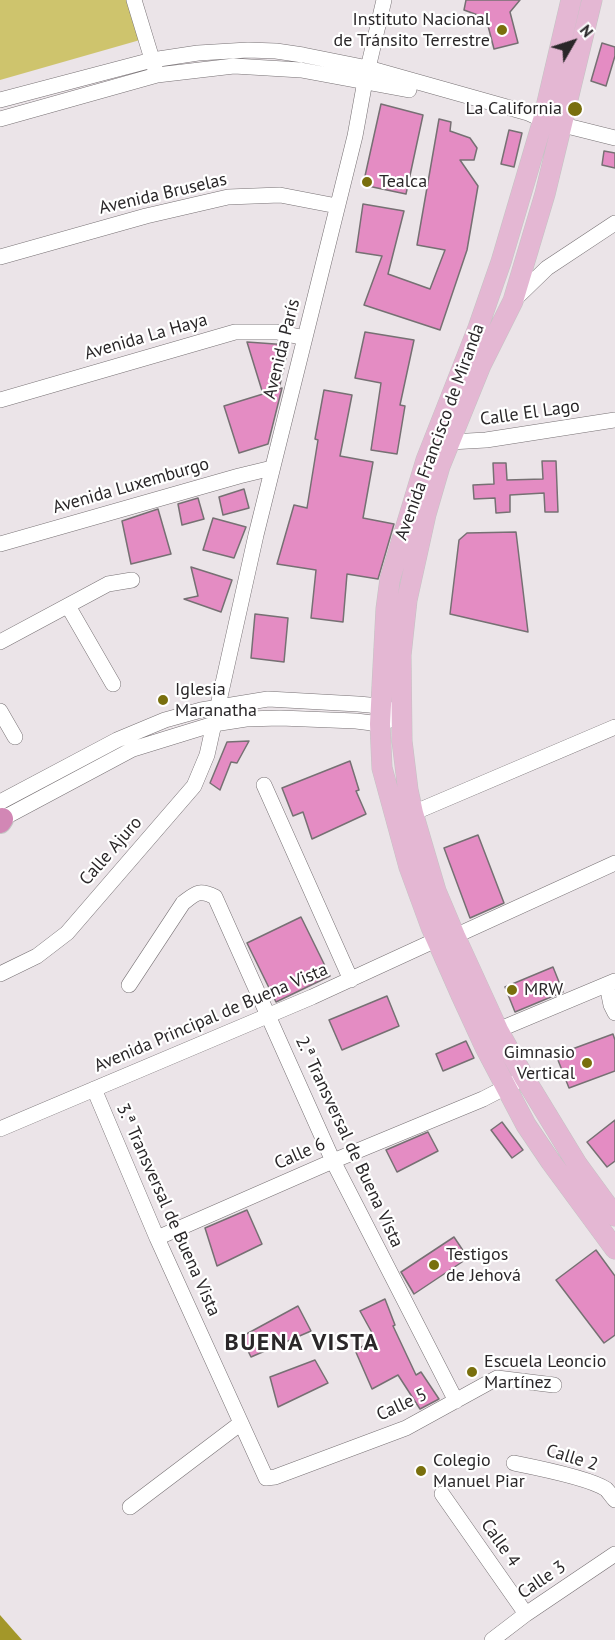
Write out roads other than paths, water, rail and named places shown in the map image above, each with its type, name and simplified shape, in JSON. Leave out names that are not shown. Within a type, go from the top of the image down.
[{"type":"main road","name":"Avenida Francisco de Miranda","points":[[571,0],[534,231],[513,301],[481,365],[440,466],[426,514],[407,600],[401,655],[402,741],[413,813],[436,891],[446,938],[484,1047],[526,1125],[550,1162],[615,1249]]},
{"type":"main road","name":"Avenida Francisco de Miranda","points":[[592,0],[553,123],[478,328],[426,460],[399,546],[390,579],[386,609],[380,715],[382,768],[409,867],[524,1077],[577,1164],[615,1216]]},
{"type":"street","points":[[134,0],[157,75]]},
{"type":"street","name":"Avenida París","points":[[217,707],[272,468],[355,136],[366,75],[384,0]]},
{"type":"street","points":[[0,100],[152,60],[216,51],[276,51],[366,75],[387,85],[526,120],[553,123],[615,138]]},
{"type":"street","points":[[0,118],[157,75],[200,69],[256,66],[366,75]]},
{"type":"street","name":"Avenida Bruselas","points":[[0,257],[164,211],[228,196],[280,195],[337,206]]},
{"type":"street","points":[[513,301],[548,268],[615,223]]},
{"type":"street","name":"Avenida La Haya","points":[[0,400],[235,332],[277,332],[304,338]]},
{"type":"street","name":"Calle El Lago","points":[[450,442],[486,440],[615,420]]},
{"type":"street","name":"Avenida Luxemburgo","points":[[0,544],[272,468]]},
{"type":"street","points":[[0,642],[108,584],[132,579]]},
{"type":"street","points":[[68,606],[114,684]]},
{"type":"street","points":[[1,816],[117,740],[165,720],[217,707],[268,699],[380,715],[403,714]]},
{"type":"street","name":"Calle Ajuro","points":[[0,974],[37,956],[66,933],[194,786],[207,755],[217,707]]},
{"type":"street","points":[[0,711],[15,737]]},
{"type":"street","points":[[1,816],[133,749],[214,724],[246,719],[280,718],[356,721],[380,715]]},
{"type":"street","points":[[413,813],[615,727]]},
{"type":"street","points":[[264,786],[351,980]]},
{"type":"street","name":"Avenida Principal de Buena Vista","points":[[0,1129],[268,1016],[615,863]]},
{"type":"street","name":"2.ª Transversal de Buena Vista","points":[[129,985],[183,903],[196,894],[205,892],[215,897],[333,1161],[456,1401]]},
{"type":"street","points":[[498,1030],[611,983],[611,1005],[615,1013]]},
{"type":"street","name":"Calle 6","points":[[157,1238],[333,1161],[483,1099],[524,1077]]},
{"type":"street","name":"3.ª Transversal de Buena Vista","points":[[94,1089],[157,1238],[266,1478]]},
{"type":"street","name":"Calle 5","points":[[266,1478],[275,1477],[406,1428],[497,1378],[554,1385]]},
{"type":"street","points":[[130,1507],[241,1423]]},
{"type":"street","name":"Calle 2","points":[[514,1463],[596,1485],[606,1490],[615,1500]]},
{"type":"street","name":"Calle 4","points":[[442,1494],[526,1614]]},
{"type":"street","name":"Calle 3","points":[[492,1640],[526,1614],[615,1554]]},
{"type":"place","name":"Instituto Nacional de Tránsito Terrestre","points":[[502,30]]},
{"type":"place","name":"La California","points":[[575,109]]},
{"type":"place","name":"Tealca","points":[[367,182]]},
{"type":"place","name":"Iglesia Maranatha","points":[[163,700]]},
{"type":"place","name":"MRW","points":[[512,990]]},
{"type":"place","name":"Gimnasio Vertical","points":[[587,1063]]},
{"type":"place","name":"Testigos de Jehová","points":[[434,1265]]},
{"type":"place","name":"Escuela Leoncio Martínez","points":[[472,1372]]},
{"type":"place","name":"Colegio Manuel Piar","points":[[421,1471]]},
{"type":"district","name":"BUENA VISTA","points":[[302,1343]]}]
